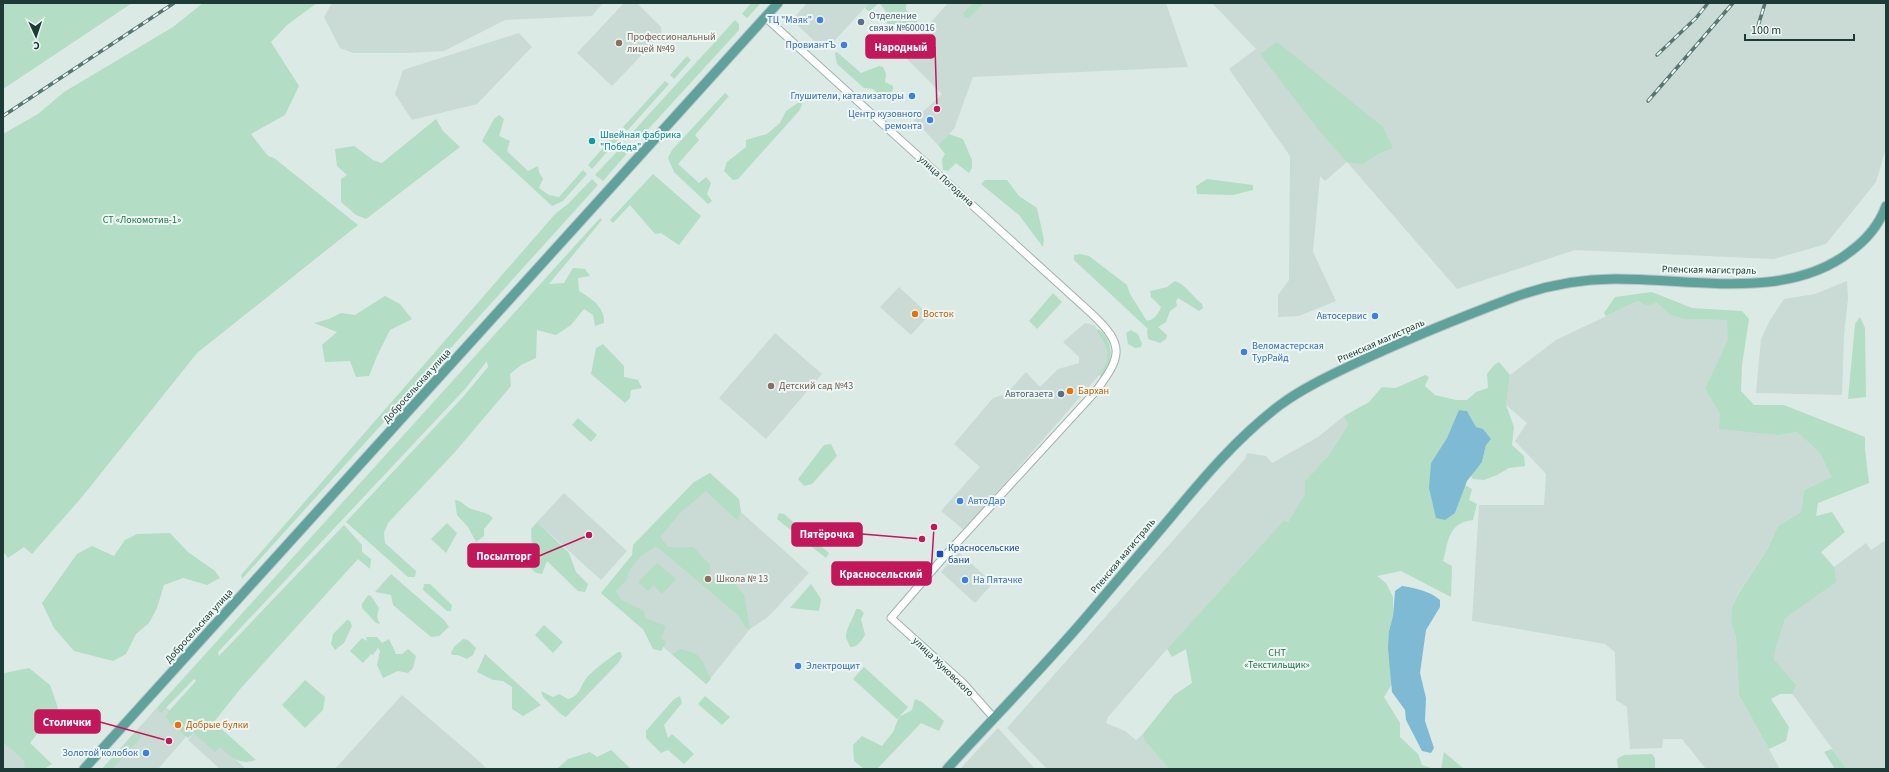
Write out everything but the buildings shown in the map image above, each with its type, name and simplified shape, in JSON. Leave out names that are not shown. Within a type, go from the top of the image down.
[{"type":"main road","name":"Добросельская улица","points":[[84,769],[778,3]]},
{"type":"main road","name":"Рпенская магистраль","points":[[947,769],[1085,618],[1235,444],[1281,404],[1324,379],[1392,346],[1505,300],[1541,288],[1600,279],[1755,283],[1799,277],[1824,269],[1843,258],[1861,243],[1877,224],[1886,206]]},
{"type":"street","name":"улица Погодина","points":[[765,17],[1097,319],[1111,337],[1116,353],[1116,361],[1112,369],[1096,391],[943,558],[891,618]]},
{"type":"street","name":"улица Жуковского","points":[[891,618],[963,683],[993,718]]},
{"type":"shaded area","points":[[332,3],[603,3],[592,16],[505,20],[444,51],[353,53],[340,48],[324,17]]},
{"type":"shaded area","name":"Профессиональный лицей №49","points":[[624,3],[637,3],[661,27],[662,34],[612,86],[577,53]]},
{"type":"shaded area","points":[[807,3],[869,3],[825,51],[792,20]]},
{"type":"shaded area","points":[[948,3],[1166,3],[1188,67],[973,77],[954,129],[938,145],[914,120],[942,94],[902,54]]},
{"type":"shaded area","points":[[1212,3],[1886,3],[1886,148],[1876,182],[1826,244],[1774,259],[1575,250],[1457,289],[1347,162],[1325,181],[1320,176],[1313,252],[1336,301],[1299,316],[1278,317],[1278,295],[1289,280],[1290,156],[1229,69],[1256,49]]},
{"type":"shaded area","points":[[519,33],[532,47],[477,104],[412,120],[395,94],[403,70]]},
{"type":"shaded area","points":[[1847,281],[1848,299],[1844,335],[1842,395],[1756,393],[1761,339],[1770,320],[1784,299],[1815,294]]},
{"type":"shaded area","points":[[899,287],[929,315],[911,335],[880,307]]},
{"type":"shaded area","points":[[1638,301],[1646,306],[1657,303],[1670,315],[1684,319],[1727,320],[1729,340],[1705,389],[1720,414],[1779,435],[1797,432],[1820,453],[1833,477],[1804,490],[1801,512],[1778,526],[1767,550],[1738,593],[1732,607],[1731,622],[1736,637],[1739,695],[1780,769],[1706,769],[1682,739],[1663,739],[1662,748],[1630,749],[1627,707],[1616,700],[1615,652],[1605,644],[1472,621],[1479,505],[1544,505],[1546,474],[1515,441],[1527,423],[1506,405],[1510,375],[1556,340]]},
{"type":"shaded area","points":[[1085,323],[1094,325],[1108,343],[1108,365],[964,530],[941,511],[980,467],[954,444],[993,398],[1006,394],[1026,372],[1040,387],[1058,369],[1079,363],[1079,357],[1063,342]]},
{"type":"shaded area","name":"Детский сад №43","points":[[775,333],[822,374],[766,439],[719,398]]},
{"type":"shaded area","points":[[1344,416],[1348,425],[1328,456],[1305,481],[1305,494],[1288,522],[1284,520],[1167,649],[1108,717],[1106,723],[1125,731],[1136,740],[1142,735],[1145,741],[1169,769],[1047,769],[1007,728],[1245,459],[1247,453],[1266,456],[1272,463],[1318,437]]},
{"type":"shaded area","name":"Школа № 13","points":[[705,477],[741,512],[809,573],[768,617],[750,629],[706,684],[601,593]]},
{"type":"shaded area","points":[[564,493],[627,551],[601,580],[537,522]]},
{"type":"shaded area","points":[[1886,540],[1886,769],[1847,769],[1745,629],[1827,561],[1834,567],[1866,543],[1871,550]]},
{"type":"shaded area","points":[[958,552],[993,583],[975,603],[941,572]]},
{"type":"shaded area","points":[[402,695],[480,762],[487,769],[335,769]]},
{"type":"shaded area","points":[[161,703],[192,730],[158,769],[102,769]]},
{"type":"shaded area","points":[[200,727],[246,769],[220,769],[188,740]]},
{"type":"shaded area","points":[[998,728],[1035,769],[960,769],[982,745]]},
{"type":"shaded area","points":[[3,742],[24,761],[31,769],[3,769]]},
{"type":"green space","points":[[3,3],[132,3],[3,89]]},
{"type":"green space","name":"СТ «Локомотив-1»","points":[[203,3],[317,3],[287,25],[271,42],[299,86],[285,115],[251,134],[268,156],[274,158],[358,225],[197,353],[82,497],[32,554],[24,547],[8,558],[3,551],[3,134],[38,114],[64,92],[173,27]]},
{"type":"green space","points":[[751,3],[761,3],[747,18],[742,14]]},
{"type":"green space","points":[[869,3],[879,3],[869,12],[865,8]]},
{"type":"green space","points":[[879,3],[909,3],[906,5],[906,10],[917,19],[918,28],[911,31],[902,24],[897,23],[884,33],[887,24],[887,17],[885,10]]},
{"type":"green space","points":[[973,3],[984,3],[970,17],[965,18],[963,13]]},
{"type":"green space","points":[[735,20],[739,24],[739,30],[642,136],[636,139],[630,135]]},
{"type":"green space","points":[[1277,42],[1383,127],[1393,148],[1380,153],[1362,164],[1347,162],[1321,133],[1260,54]]},
{"type":"green space","points":[[837,52],[861,73],[879,66],[883,67],[886,74],[885,82],[893,86],[893,90],[888,95],[881,95],[873,89],[864,88],[837,64],[835,53]]},
{"type":"green space","points":[[687,56],[691,60],[674,79],[670,75]]},
{"type":"green space","points":[[665,81],[669,84],[627,131],[623,127]]},
{"type":"green space","points":[[725,93],[729,96],[695,135],[699,140],[678,164],[699,183],[706,177],[711,183],[707,194],[712,201],[708,204],[674,172],[668,158],[672,150]]},
{"type":"green space","points":[[801,101],[802,105],[799,111],[738,179],[733,180],[724,171],[727,162],[746,147],[746,140],[767,134],[780,123],[786,111]]},
{"type":"green space","points":[[499,115],[504,119],[499,136],[510,141],[507,151],[528,171],[538,166],[539,172],[543,179],[539,188],[549,195],[559,197],[583,170],[587,174],[563,201],[552,206],[482,141],[494,119]]},
{"type":"green space","points":[[436,119],[443,131],[460,147],[366,219],[356,215],[341,202],[341,179],[347,175],[337,166],[335,149],[354,146],[373,160],[382,163]]},
{"type":"green space","points":[[617,132],[621,136],[592,169],[588,165]]},
{"type":"green space","points":[[949,134],[963,139],[972,160],[972,168],[969,173],[956,163],[948,171],[943,170],[942,159],[945,154],[938,145]]},
{"type":"green space","points":[[626,142],[630,150],[603,181],[595,175]]},
{"type":"green space","points":[[653,174],[701,216],[679,245],[661,233],[655,234],[630,205],[613,223],[610,220]]},
{"type":"green space","points":[[592,179],[598,185],[242,579],[241,575],[556,213],[568,204]]},
{"type":"green space","points":[[1207,179],[1253,185],[1253,190],[1233,195],[1197,194],[1196,186]]},
{"type":"green space","points":[[985,180],[1007,180],[1019,196],[1037,208],[1044,240],[1043,247],[1019,215],[981,184]]},
{"type":"green space","points":[[600,218],[602,220],[549,284],[564,283],[573,268],[585,269],[590,276],[578,278],[579,291],[600,308],[604,317],[604,323],[595,326],[593,315],[584,309],[571,325],[556,335],[537,330],[536,358],[521,365],[510,374],[511,386],[455,452],[388,523],[384,533],[385,543],[416,571],[415,577],[408,577],[346,522],[463,397],[488,367],[487,361],[465,389],[218,652],[219,656],[344,525],[362,545],[362,552],[371,559],[370,569],[358,559],[241,688],[214,722],[256,760],[245,762],[236,760],[220,747],[215,752],[194,733],[188,738],[180,731],[185,725],[177,719],[172,725],[166,717],[168,712],[196,681],[194,679],[161,713],[157,708],[161,703]]},
{"type":"green space","points":[[1080,254],[1089,256],[1127,285],[1130,294],[1147,321],[1156,316],[1161,307],[1151,297],[1150,291],[1167,287],[1175,281],[1186,288],[1202,304],[1203,308],[1199,311],[1178,298],[1176,301],[1177,306],[1170,311],[1166,322],[1158,327],[1167,335],[1166,339],[1160,343],[1148,339],[1148,329],[1074,260],[1074,255]]},
{"type":"green space","points":[[1652,292],[1692,308],[1742,311],[1749,319],[1742,365],[1741,391],[1754,405],[1784,405],[1865,437],[1869,483],[1818,503],[1816,516],[1832,512],[1845,532],[1821,552],[1834,567],[1836,582],[1785,618],[1775,650],[1774,660],[1796,685],[1792,694],[1780,694],[1771,699],[1789,727],[1786,741],[1769,749],[1739,695],[1736,637],[1731,622],[1732,607],[1738,594],[1767,550],[1778,526],[1801,512],[1804,490],[1832,477],[1820,453],[1797,432],[1779,435],[1719,429],[1720,414],[1705,389],[1728,340],[1727,320],[1684,319],[1670,315],[1657,303],[1646,306],[1638,301],[1606,316],[1604,313],[1615,297]]},
{"type":"green space","points":[[1053,293],[1062,302],[1037,329],[1029,321]]},
{"type":"green space","points":[[385,296],[400,304],[412,319],[390,330],[369,376],[356,377],[350,361],[325,362],[322,345],[337,332],[314,323],[329,319],[341,313],[355,315]]},
{"type":"green space","points":[[1860,317],[1865,328],[1866,397],[1848,399],[1855,324]]},
{"type":"green space","points":[[1098,329],[1107,339],[1111,353],[1109,367],[1101,377],[1099,374],[1106,363],[1107,353],[1104,343],[1097,332]]},
{"type":"green space","points":[[1131,330],[1138,334],[1142,344],[1141,347],[1135,348],[1128,344],[1126,333]]},
{"type":"green space","points":[[603,344],[624,366],[624,377],[638,380],[642,388],[631,390],[630,398],[625,403],[591,374],[596,348]]},
{"type":"green space","name":"СНТ «Текстильщик»","points":[[1499,362],[1510,375],[1506,405],[1514,427],[1512,445],[1524,456],[1525,466],[1509,468],[1484,480],[1473,479],[1470,475],[1482,462],[1486,445],[1467,411],[1460,410],[1447,438],[1431,463],[1455,513],[1465,485],[1472,489],[1469,500],[1477,504],[1473,520],[1459,525],[1451,534],[1443,561],[1452,566],[1451,597],[1401,571],[1377,576],[1386,583],[1393,597],[1393,616],[1389,631],[1392,684],[1384,697],[1400,723],[1400,737],[1418,754],[1422,765],[1434,769],[1169,769],[1145,741],[1142,735],[1174,695],[1192,683],[1186,649],[1172,657],[1167,649],[1284,520],[1288,522],[1305,494],[1305,481],[1328,456],[1348,425],[1344,416],[1369,402],[1382,387],[1396,388],[1425,375],[1429,377],[1425,386],[1435,395],[1456,400],[1467,400],[1476,392],[1488,388],[1487,374],[1494,365]]},
{"type":"green space","points":[[578,418],[597,435],[591,442],[572,425]]},
{"type":"green space","points":[[831,444],[837,456],[812,484],[804,486],[798,479],[824,445]]},
{"type":"green space","points":[[710,473],[739,499],[741,512],[737,520],[706,491],[681,512],[660,537],[668,547],[693,547],[710,565],[710,576],[720,582],[729,577],[744,595],[750,629],[746,628],[738,615],[656,546],[641,556],[630,569],[626,580],[616,591],[621,600],[644,611],[645,618],[666,626],[661,638],[666,642],[661,651],[653,649],[643,629],[601,593],[632,555],[633,545],[694,482]]},
{"type":"green space","points":[[455,500],[461,502],[469,508],[487,514],[493,518],[484,529],[484,536],[476,542],[468,527],[457,515]]},
{"type":"green space","points":[[779,513],[784,514],[829,553],[826,558],[777,519]]},
{"type":"green space","points":[[537,522],[569,553],[576,572],[588,584],[585,592],[578,591],[547,561],[542,574],[536,573],[518,557],[525,549],[532,548],[531,529]]},
{"type":"green space","points":[[447,523],[457,533],[446,553],[431,539]]},
{"type":"green space","points":[[170,533],[188,552],[215,571],[220,578],[207,585],[183,578],[164,585],[157,608],[149,623],[136,634],[126,654],[113,661],[74,651],[54,628],[42,603],[77,554],[92,546],[114,556],[125,540],[137,534]]},
{"type":"green space","points":[[657,563],[676,579],[662,594],[654,585],[648,591],[638,582]]},
{"type":"green space","points":[[391,574],[444,620],[449,627],[439,636],[431,637],[393,605],[391,595],[375,592]]},
{"type":"green space","points":[[424,584],[430,584],[452,605],[451,611],[447,611],[423,590]]},
{"type":"green space","points":[[811,584],[821,599],[819,611],[790,608]]},
{"type":"green space","points":[[368,595],[371,596],[379,608],[377,617],[380,624],[376,623],[362,608],[362,604]]},
{"type":"green space","points":[[856,609],[860,609],[864,613],[861,619],[865,635],[857,645],[850,647],[846,635]]},
{"type":"green space","points":[[347,620],[350,621],[352,626],[344,643],[335,650],[331,644],[333,634]]},
{"type":"green space","points":[[544,625],[563,642],[553,653],[535,635]]},
{"type":"green space","points":[[366,637],[377,637],[382,643],[389,639],[396,654],[402,654],[408,649],[416,656],[413,668],[408,673],[398,671],[383,678],[377,665],[380,651],[378,648],[373,655],[371,654],[363,663],[350,651],[362,638],[367,641]]},
{"type":"green space","points":[[463,639],[468,640],[476,648],[473,655],[467,659],[458,655],[452,655],[451,653],[454,647]]},
{"type":"green space","points":[[680,649],[694,653],[701,659],[711,679],[706,684],[672,654]]},
{"type":"green space","points":[[618,652],[621,652],[622,657],[618,663],[566,717],[543,697],[541,691],[553,697],[559,694],[568,699],[572,698],[578,693],[588,676]]},
{"type":"green space","points":[[485,654],[541,705],[523,716],[512,709],[512,687],[503,681],[493,680],[477,672]]},
{"type":"green space","points":[[864,667],[908,707],[897,719],[853,679]]},
{"type":"green space","points":[[29,668],[50,685],[58,708],[30,743],[52,764],[44,769],[25,769],[24,761],[3,742],[3,672]]},
{"type":"green space","points":[[305,680],[325,697],[323,710],[305,728],[282,705]]},
{"type":"green space","points":[[680,696],[682,703],[664,725],[668,738],[672,734],[694,754],[684,764],[668,750],[661,753],[646,738],[646,731],[674,699]]},
{"type":"green space","points":[[705,696],[730,717],[722,725],[698,704]]},
{"type":"green space","points":[[915,699],[922,702],[944,721],[939,731],[921,723],[877,769],[864,769],[854,761],[853,745],[862,736],[882,746],[893,732],[899,717],[912,710]]},
{"type":"green space","points":[[136,731],[140,733],[141,737],[112,769],[102,769]]},
{"type":"green space","points":[[1832,749],[1847,769],[1835,769],[1824,752]]},
{"type":"green space","points":[[611,750],[631,769],[557,769],[568,759],[590,752],[597,757]]},
{"type":"green space","points":[[1444,752],[1464,769],[1441,769]]},
{"type":"green space","points":[[1652,754],[1655,758],[1655,769],[1618,769],[1617,759],[1624,755]]},
{"type":"water","points":[[1459,410],[1467,411],[1476,427],[1483,429],[1491,439],[1486,445],[1482,462],[1467,481],[1455,513],[1445,520],[1436,518],[1429,488],[1431,463],[1447,438]]},
{"type":"water","points":[[1402,586],[1427,592],[1440,600],[1440,607],[1426,630],[1420,673],[1426,698],[1425,721],[1434,748],[1431,753],[1422,751],[1406,720],[1405,710],[1392,692],[1388,648],[1389,631],[1393,616],[1395,591]]},
{"type":"railway","points":[[3,116],[174,3]]},
{"type":"railway","points":[[1657,55],[1696,18],[1708,3]]},
{"type":"railway","points":[[1648,101],[1733,3]]},
{"type":"railway","points":[[1758,26],[1765,3]]},
{"type":"place","name":"ТЦ \"Маяк\"","points":[[820,20]]},
{"type":"place","name":"Отделение связи №600016","points":[[861,22]]},
{"type":"place","name":"Профессиональный лицей №49","points":[[619,43]]},
{"type":"place","name":"ПровиантЪ","points":[[844,45]]},
{"type":"place","name":"Глушители, катализаторы","points":[[912,96]]},
{"type":"place","name":"Народный","points":[[937,109]]},
{"type":"place","name":"Центр кузовного ремонта","points":[[930,120]]},
{"type":"place","name":"Швейная фабрика \"Победа\"","points":[[592,141]]},
{"type":"place","name":"Восток","points":[[915,314]]},
{"type":"place","name":"Автосервис","points":[[1375,316]]},
{"type":"place","name":"Веломастерская ТурРайд","points":[[1244,352]]},
{"type":"place","name":"Детский сад №43","points":[[771,386]]},
{"type":"place","name":"Бархан","points":[[1070,391]]},
{"type":"place","name":"Автогазета","points":[[1061,394]]},
{"type":"place","name":"АвтоДар","points":[[960,501]]},
{"type":"place","name":"Красносельский","points":[[934,527]]},
{"type":"place","name":"Посылторг","points":[[589,535]]},
{"type":"place","name":"Пятёрочка","points":[[922,539]]},
{"type":"place","name":"Красносельские бани","points":[[940,554]]},
{"type":"place","name":"Школа № 13","points":[[708,579]]},
{"type":"place","name":"На Пятачке","points":[[965,580]]},
{"type":"place","name":"Электрощит","points":[[798,666]]},
{"type":"place","name":"Добрые булки","points":[[178,725]]},
{"type":"place","name":"Столички","points":[[169,741]]},
{"type":"place","name":"Золотой колобок","points":[[146,753]]}]
